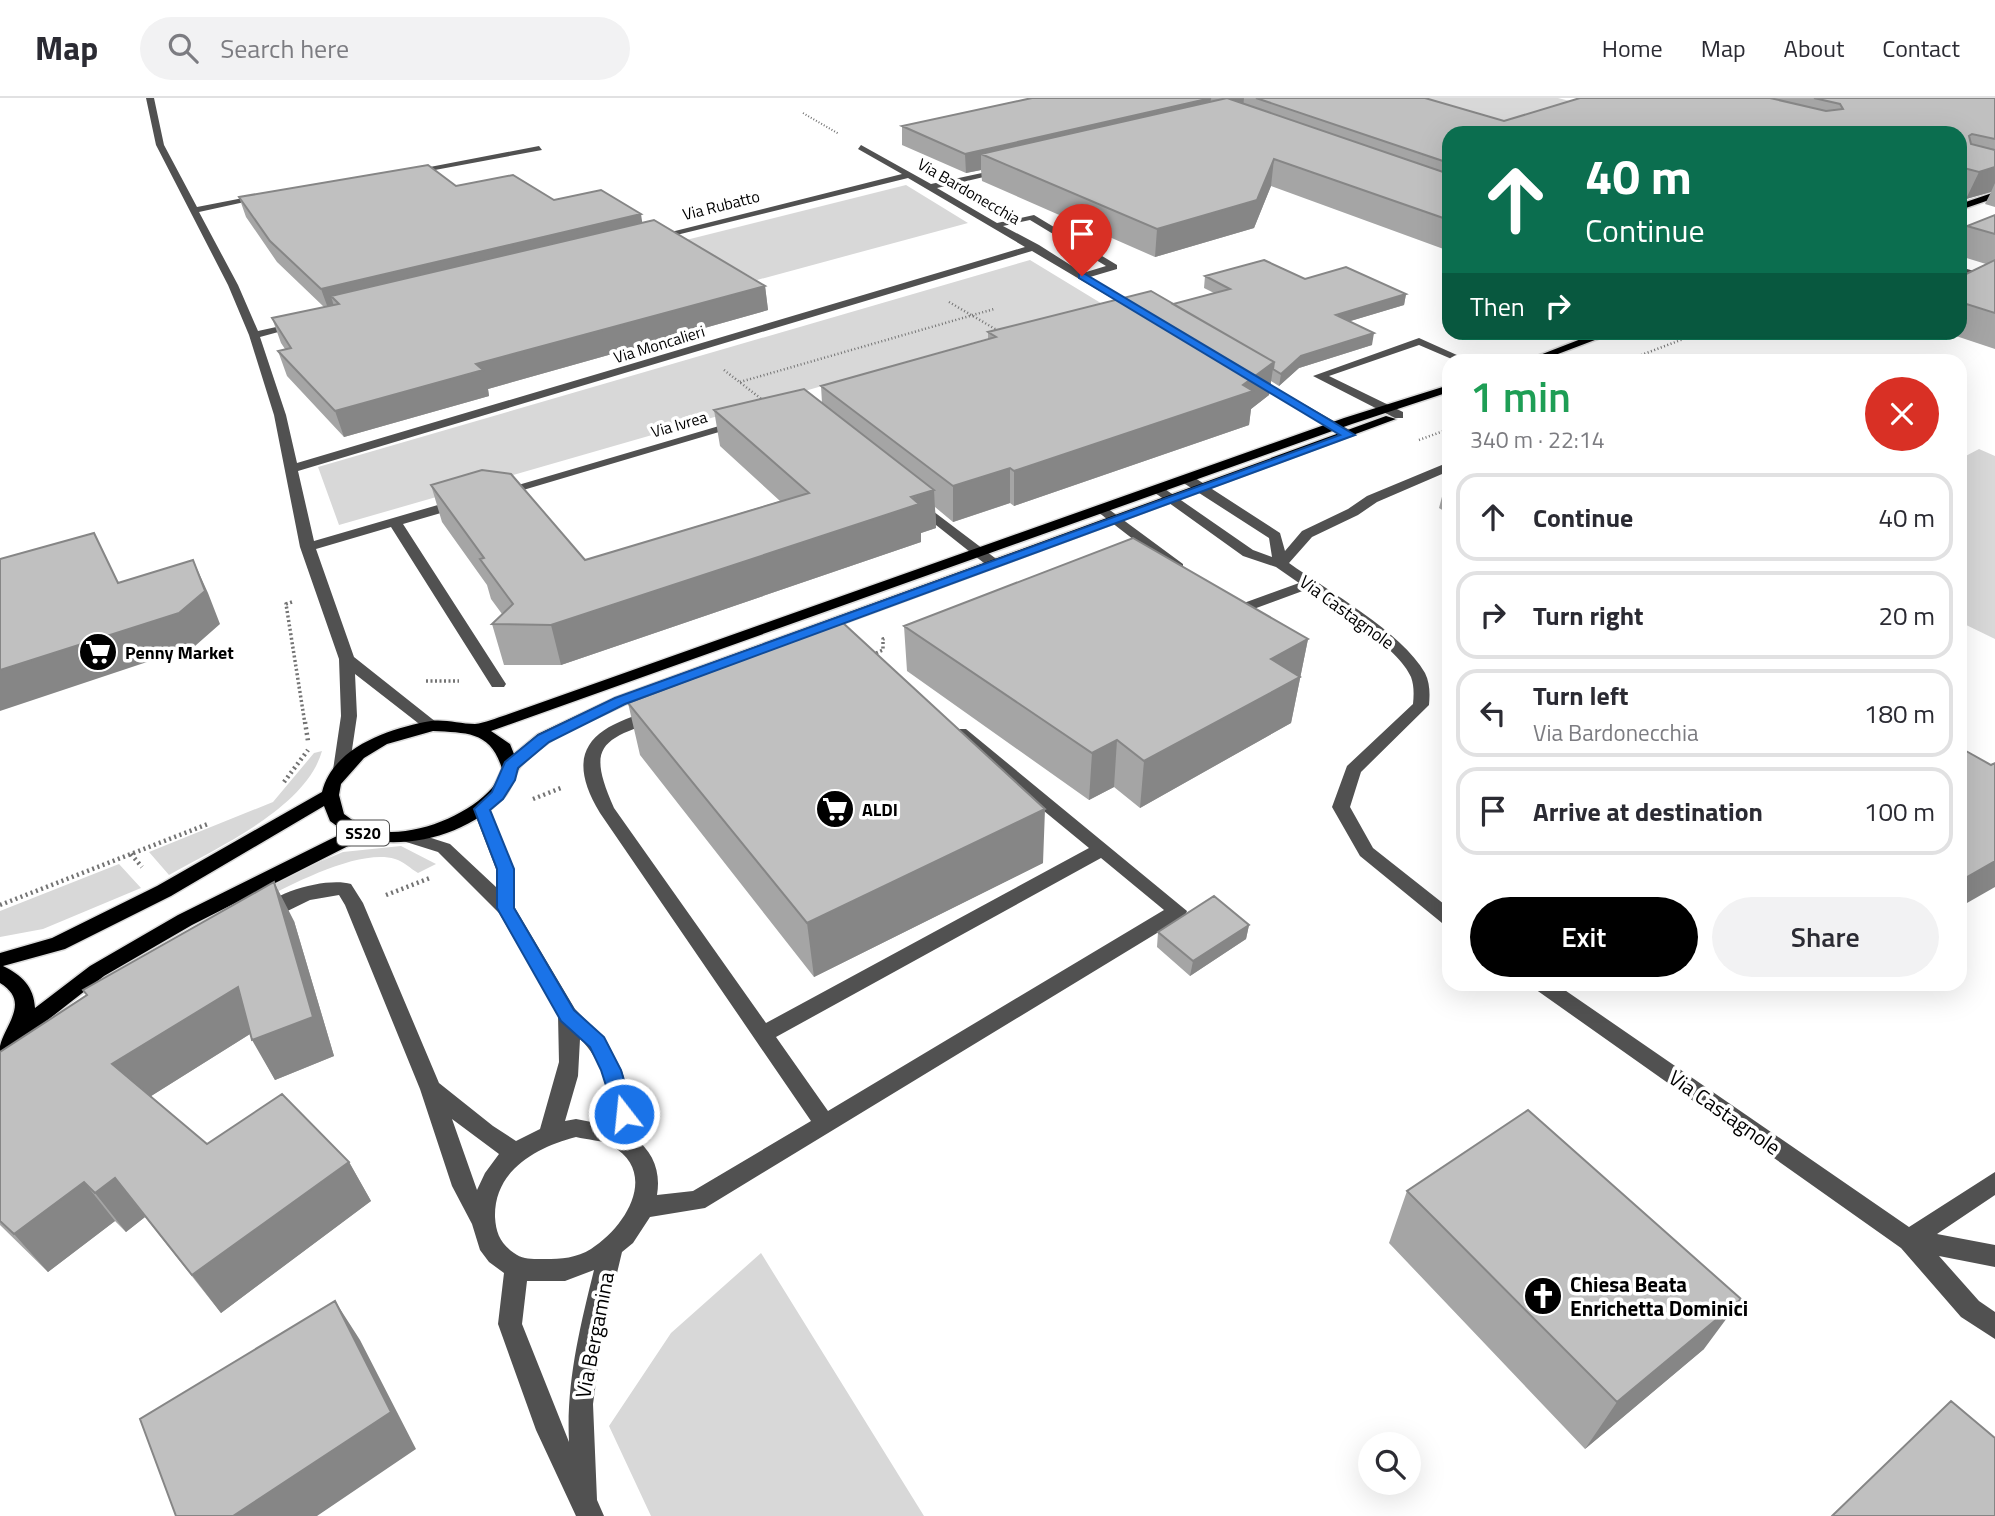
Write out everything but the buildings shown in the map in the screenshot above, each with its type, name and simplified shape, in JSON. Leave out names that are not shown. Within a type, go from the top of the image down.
[{"type":"main road","points":[[1967,205],[1993,197]]},
{"type":"main road","points":[[1550,354],[1589,340]]},
{"type":"main road","name":"SS20","points":[[330,795],[336,817],[359,833],[383,838],[409,837],[460,822],[482,809],[497,795],[507,780],[511,766],[544,738],[580,719],[779,642],[1349,435],[1442,391]]},
{"type":"main road","name":"SS20","points":[[0,960],[58,944],[141,903],[330,795],[341,770],[358,754],[380,740],[433,726],[478,729],[1334,426],[1393,412],[1442,396]]},
{"type":"main road","points":[[478,729],[496,738],[507,750],[511,766]]},
{"type":"main road","name":"SS20","points":[[18,1032],[97,971],[246,887],[359,833]]},
{"type":"main road","points":[[0,973],[19,987],[25,1007],[18,1032],[0,1060]]},
{"type":"street","points":[[150,98],[160,145],[195,210],[254,335],[280,415],[307,547],[347,659],[349,716],[341,770]]},
{"type":"street","name":"Via Bardonecchia","points":[[861,147],[1146,314],[1127,315]]},
{"type":"street","points":[[397,174],[539,148]]},
{"type":"street","points":[[930,187],[1010,168]]},
{"type":"street","name":"Via Rubatto","points":[[642,241],[910,175]]},
{"type":"street","points":[[195,210],[271,196]]},
{"type":"street","points":[[998,225],[1031,218],[1114,267],[1082,276]]},
{"type":"street","name":"Via Moncalieri","points":[[291,469],[1035,247]]},
{"type":"street","points":[[1967,272],[1995,280]]},
{"type":"street","points":[[254,335],[308,322]]},
{"type":"street","points":[[1393,412],[1319,376],[1419,341],[1448,354]]},
{"type":"street","points":[[1243,372],[1349,435]]},
{"type":"street","name":"Via Ivrea","points":[[488,495],[778,413]]},
{"type":"street","points":[[1281,564],[1307,534],[1353,512],[1372,499],[1442,469]]},
{"type":"street","name":"Via Castagnole","points":[[1187,479],[1275,537],[1281,564]]},
{"type":"street","name":"Via Castagnole","points":[[1157,490],[1248,552],[1281,564],[1399,651],[1417,674],[1423,691],[1421,705],[1353,770],[1341,807],[1366,852],[1442,912]]},
{"type":"street","points":[[905,493],[994,564]]},
{"type":"street","points":[[307,547],[474,499]]},
{"type":"street","points":[[1103,509],[1195,580]]},
{"type":"street","points":[[395,522],[498,684]]},
{"type":"street","points":[[1254,626],[1230,607],[1309,584]]},
{"type":"street","points":[[749,670],[779,642]]},
{"type":"street","points":[[347,659],[387,694],[433,726]]},
{"type":"street","points":[[665,712],[608,733],[595,751],[590,771],[606,809],[825,1124]]},
{"type":"street","points":[[644,1206],[697,1201],[1178,911],[940,717]]},
{"type":"street","points":[[482,809],[505,869],[506,908]]},
{"type":"street","points":[[409,837],[444,848],[506,908],[568,1015],[597,1042],[611,1070],[624,1114],[623,1138]]},
{"type":"street","points":[[762,1035],[1102,849]]},
{"type":"street","points":[[254,921],[309,892],[344,889],[356,907],[431,1089],[463,1186],[483,1221]]},
{"type":"street","name":"Via Castagnole","points":[[1552,991],[1909,1240],[1970,1308],[1995,1326]]},
{"type":"street","points":[[549,1134],[569,1079],[572,1046],[568,1015]]},
{"type":"street","points":[[431,1089],[485,1133],[517,1153]]},
{"type":"street","points":[[576,1128],[602,1129],[623,1138],[639,1153],[648,1172],[649,1195],[623,1240],[600,1258],[572,1269],[543,1273],[517,1268],[497,1255],[484,1236],[481,1212],[488,1188],[502,1165],[549,1134],[576,1128]]},
{"type":"street","points":[[1909,1240],[1995,1182]]},
{"type":"street","name":"Via Castagnole","points":[[1909,1240],[1995,1255]]},
{"type":"street","name":"Via Bergamina","points":[[588,1511],[580,1404],[591,1332],[611,1250]]},
{"type":"street","name":"Via Bergamina","points":[[517,1268],[510,1324],[549,1430],[588,1511]]},
{"type":"path","points":[[803,113],[861,147]]},
{"type":"path","points":[[918,283],[1011,339]]},
{"type":"path","points":[[740,382],[994,309]]},
{"type":"path","points":[[1644,354],[1681,340]]},
{"type":"path","points":[[698,349],[778,413]]},
{"type":"path","points":[[1413,442],[1442,432]]},
{"type":"path","points":[[276,792],[308,749],[308,732],[286,604],[323,594]]},
{"type":"path","points":[[871,655],[883,650],[883,639],[896,635]]},
{"type":"path","points":[[524,803],[592,775]]},
{"type":"path","points":[[0,905],[218,820]]},
{"type":"path","points":[[356,907],[463,865]]},
{"type":"shaded area","points":[[1353,98],[1558,98],[1605,110],[1496,126],[1442,126],[1442,130]]},
{"type":"shaded area","points":[[906,185],[968,223],[757,280],[686,240]]},
{"type":"shaded area","points":[[1030,260],[1104,305],[339,525],[318,467]]},
{"type":"shaded area","points":[[1979,449],[1995,456],[1995,639],[1967,625],[1967,455]]},
{"type":"shaded area","points":[[322,751],[313,772],[298,790],[258,824],[235,838],[169,875],[149,852],[273,802],[314,753]]},
{"type":"shaded area","points":[[401,846],[436,864],[418,873],[395,859],[376,857],[354,861],[305,879],[218,924],[207,918],[290,874],[343,852]]},
{"type":"shaded area","points":[[119,864],[141,888],[43,929],[0,937],[0,911]]},
{"type":"shaded area","points":[[761,1253],[924,1516],[651,1516],[609,1426],[671,1333]]},
{"type":"place","name":"Penny Market","points":[[98,652]]},
{"type":"place","name":"ALDI","points":[[835,809]]},
{"type":"place","name":"Chiesa Beata Enrichetta Dominici","points":[[1543,1296]]},
{"type":"route","points":[[624,1114],[611,1070],[597,1042],[568,1015],[506,908],[505,869],[482,809],[497,795],[507,780],[511,766],[544,738],[620,701],[1349,435],[1082,276]]}]
